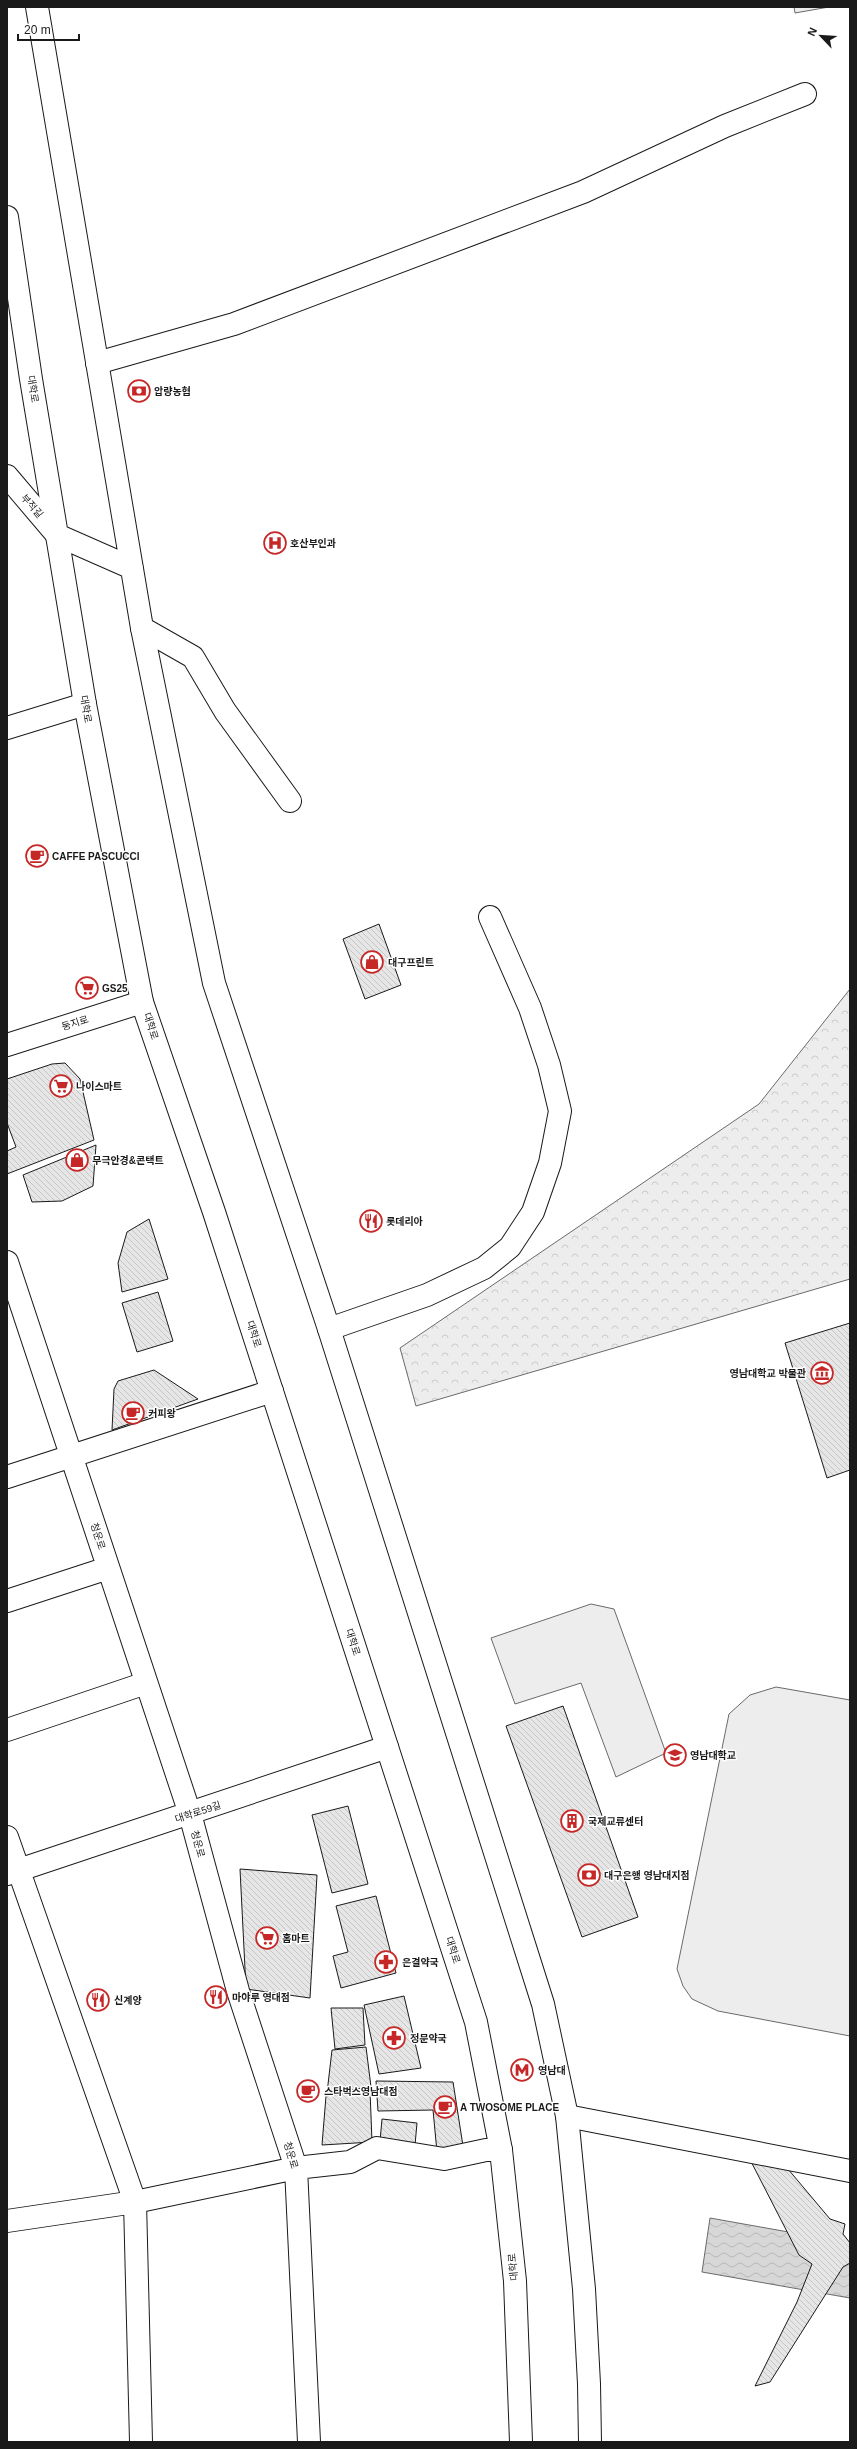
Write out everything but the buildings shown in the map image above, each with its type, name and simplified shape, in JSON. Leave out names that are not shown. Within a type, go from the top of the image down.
[{"type":"street","points":[[37,7],[142,628],[214,983],[328,1329],[543,2004],[567,2116],[584,2289],[589,2384],[590,2442]]},
{"type":"street","points":[[97,363],[234,324],[583,192],[725,126],[804,94]]},
{"type":"street","name":"대학로","points":[[7,217],[85,704],[142,1002],[217,1219],[476,2022],[501,2150],[515,2281],[521,2442]]},
{"type":"street","name":"부적길","points":[[7,476],[57,535]]},
{"type":"street","points":[[57,535],[132,568]]},
{"type":"street","points":[[142,628],[193,658],[225,711],[290,801]]},
{"type":"street","points":[[7,728],[85,704]]},
{"type":"street","points":[[328,1329],[427,1296],[484,1268],[510,1247],[533,1212],[550,1163],[560,1111],[549,1065],[530,1008],[490,917]]},
{"type":"street","name":"둥지로","points":[[7,1045],[142,1002]]},
{"type":"street","name":"청운로","points":[[7,1262],[190,1814],[238,1991],[296,2168],[309,2442]]},
{"type":"street","points":[[7,1477],[272,1391]]},
{"type":"street","points":[[7,1601],[108,1568]]},
{"type":"street","points":[[7,1730],[146,1683]]},
{"type":"street","name":"대학로59길","points":[[13,1872],[387,1747]]},
{"type":"street","points":[[7,1837],[13,1872],[135,2202],[140,2442]]},
{"type":"street","points":[[567,2116],[850,2171]]},
{"type":"street","points":[[7,2222],[135,2202],[296,2168],[350,2162],[377,2148],[444,2159],[486,2150],[501,2150]]},
{"type":"shaded area","points":[[591,1604],[614,1609],[666,1753],[616,1777],[581,1683],[515,1704],[491,1638]]},
{"type":"shaded area","points":[[776,1687],[850,1700],[850,2036],[718,2011],[692,1999],[683,1986],[677,1969],[729,1714],[750,1695]]},
{"type":"green space","points":[[794,7],[829,7],[795,13]]},
{"type":"green space","points":[[850,989],[850,1279],[416,1406],[400,1348],[759,1104]]},
{"type":"water","points":[[710,2218],[850,2243],[850,2298],[702,2272]]},
{"type":"place","name":"압량농협","points":[[139,391]]},
{"type":"place","name":"호산부인과","points":[[275,543]]},
{"type":"place","name":"CAFFE PASCUCCI","points":[[37,856]]},
{"type":"place","name":"대구프린트","points":[[372,962]]},
{"type":"place","name":"GS25","points":[[87,988]]},
{"type":"place","name":"나이스마트","points":[[61,1086]]},
{"type":"place","name":"무극안경&콘택트","points":[[77,1160]]},
{"type":"place","name":"롯데리아","points":[[371,1221]]},
{"type":"place","name":"영남대학교 박물관","points":[[822,1373]]},
{"type":"place","name":"커피왕","points":[[133,1413]]},
{"type":"place","name":"영남대학교","points":[[675,1755]]},
{"type":"place","name":"국제교류센터","points":[[572,1821]]},
{"type":"place","name":"대구은행 영남대지점","points":[[589,1875]]},
{"type":"place","name":"홈마트","points":[[267,1938]]},
{"type":"place","name":"은결약국","points":[[386,1962]]},
{"type":"place","name":"마야루 영대점","points":[[216,1997]]},
{"type":"place","name":"신계양","points":[[98,2000]]},
{"type":"place","name":"정문약국","points":[[394,2038]]},
{"type":"place","name":"영남대","points":[[522,2070]]},
{"type":"place","name":"스타벅스영남대점","points":[[308,2091]]},
{"type":"place","name":"A TWOSOME PLACE","points":[[445,2107]]}]
